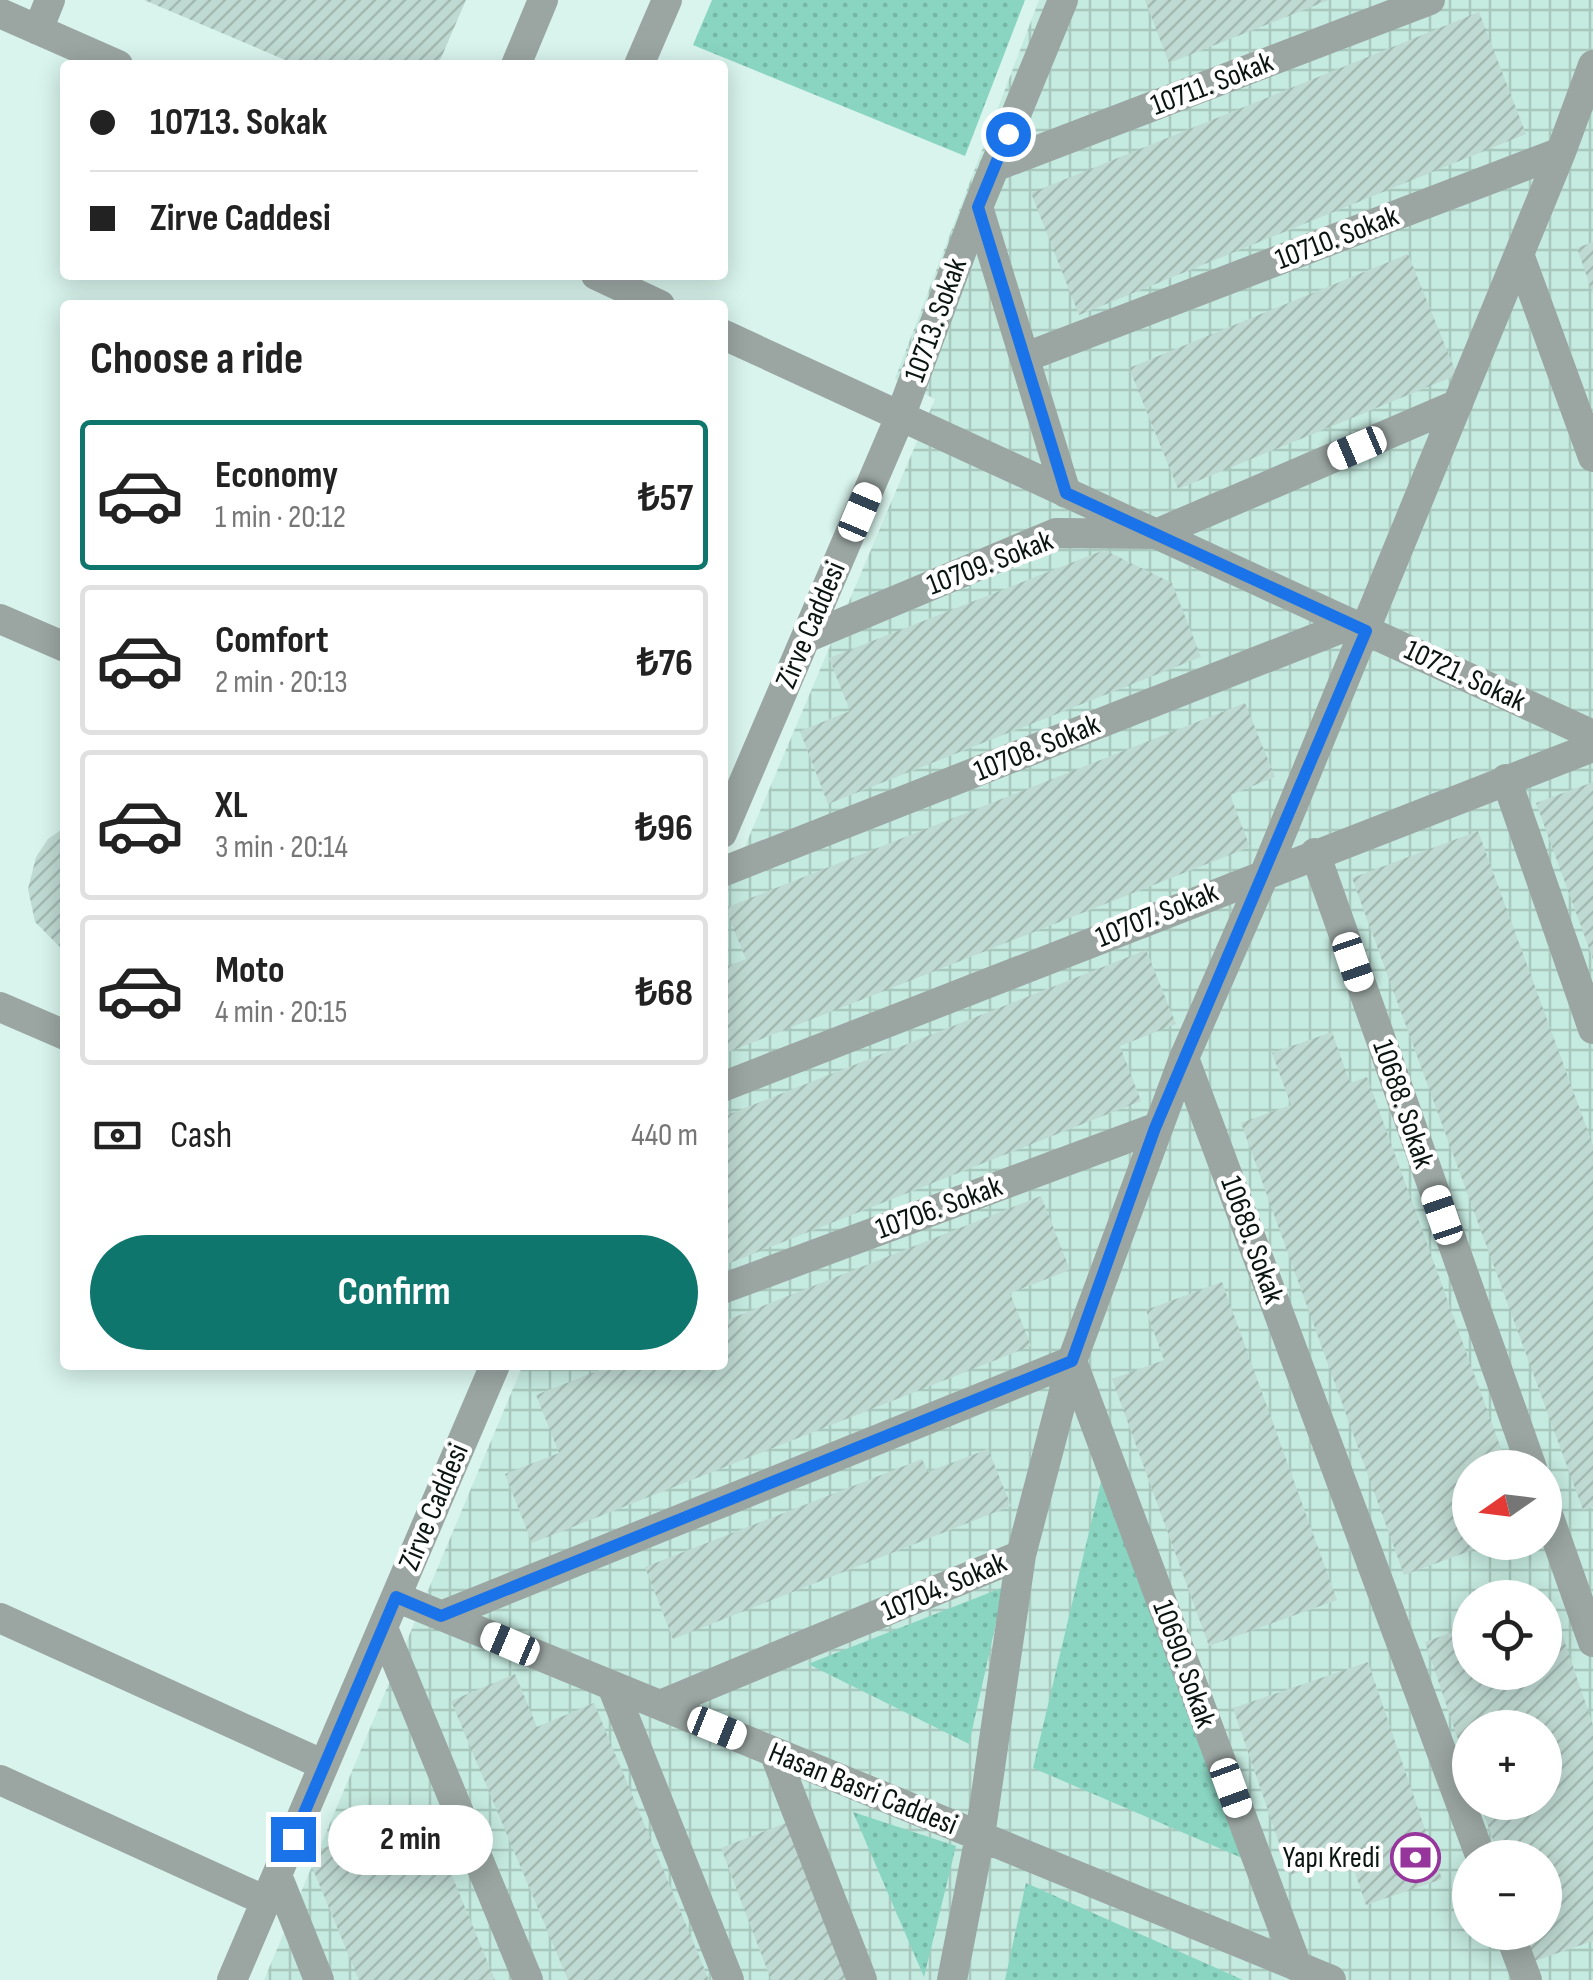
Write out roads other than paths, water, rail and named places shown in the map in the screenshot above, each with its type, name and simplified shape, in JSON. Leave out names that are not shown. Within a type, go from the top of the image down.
[{"type":"street","points":[[38,30],[50,0]]},
{"type":"street","points":[[518,60],[543,0]]},
{"type":"street","points":[[641,60],[667,0]]},
{"type":"street","name":"10713. Sokak","points":[[900,417],[978,207],[1063,0]]},
{"type":"street","name":"10711. Sokak","points":[[994,168],[1430,0]]},
{"type":"street","points":[[0,13],[107,60]]},
{"type":"street","points":[[1184,1058],[1266,873],[1359,627],[1458,404],[1593,65]]},
{"type":"street","name":"10710. Sokak","points":[[1026,357],[1561,152]]},
{"type":"street","points":[[978,207],[1066,493]]},
{"type":"street","points":[[1519,254],[1593,457]]},
{"type":"street","points":[[607,280],[649,300]]},
{"type":"street","name":"10721. Sokak","points":[[728,337],[1593,735]]},
{"type":"street","name":"10709. Sokak","points":[[806,638],[1056,533],[1156,534],[1458,404]]},
{"type":"street","name":"Zirve Caddesi","points":[[728,819],[900,417]]},
{"type":"street","points":[[0,619],[60,645]]},
{"type":"street","name":"10708. Sokak","points":[[728,870],[1359,627]]},
{"type":"street","name":"10707. Sokak","points":[[728,1085],[1593,746]]},
{"type":"street","points":[[1506,779],[1593,1028]]},
{"type":"street","name":"10688. Sokak","points":[[1315,854],[1526,1450]]},
{"type":"street","points":[[0,1007],[60,1032]]},
{"type":"street","name":"10704. Sokak","points":[[660,1705],[1021,1555],[1072,1361],[1184,1058]]},
{"type":"street","name":"10689. Sokak","points":[[1184,1058],[1474,1840]]},
{"type":"street","name":"10706. Sokak","points":[[728,1287],[1155,1128]]},
{"type":"street","points":[[441,1616],[1072,1361]]},
{"type":"street","name":"10690. Sokak","points":[[1072,1361],[1297,1966]]},
{"type":"street","name":"Zirve Caddesi","points":[[232,1980],[382,1628],[500,1370]]},
{"type":"street","points":[[1562,1554],[1593,1642]]},
{"type":"street","points":[[952,1980],[980,1836],[1021,1555]]},
{"type":"street","name":"Hasan Basri Caddesi","points":[[396,1597],[1331,1980]]},
{"type":"street","points":[[0,1618],[324,1766]]},
{"type":"street","points":[[382,1628],[528,1980]]},
{"type":"street","points":[[612,1686],[730,1980]]},
{"type":"street","points":[[774,1752],[862,1980]]},
{"type":"street","points":[[0,1780],[272,1888],[319,1980]]},
{"type":"street","points":[[1516,1950],[1527,1980]]},
{"type":"place","name":"Yapı Kredi","points":[[1415,1858]]}]
